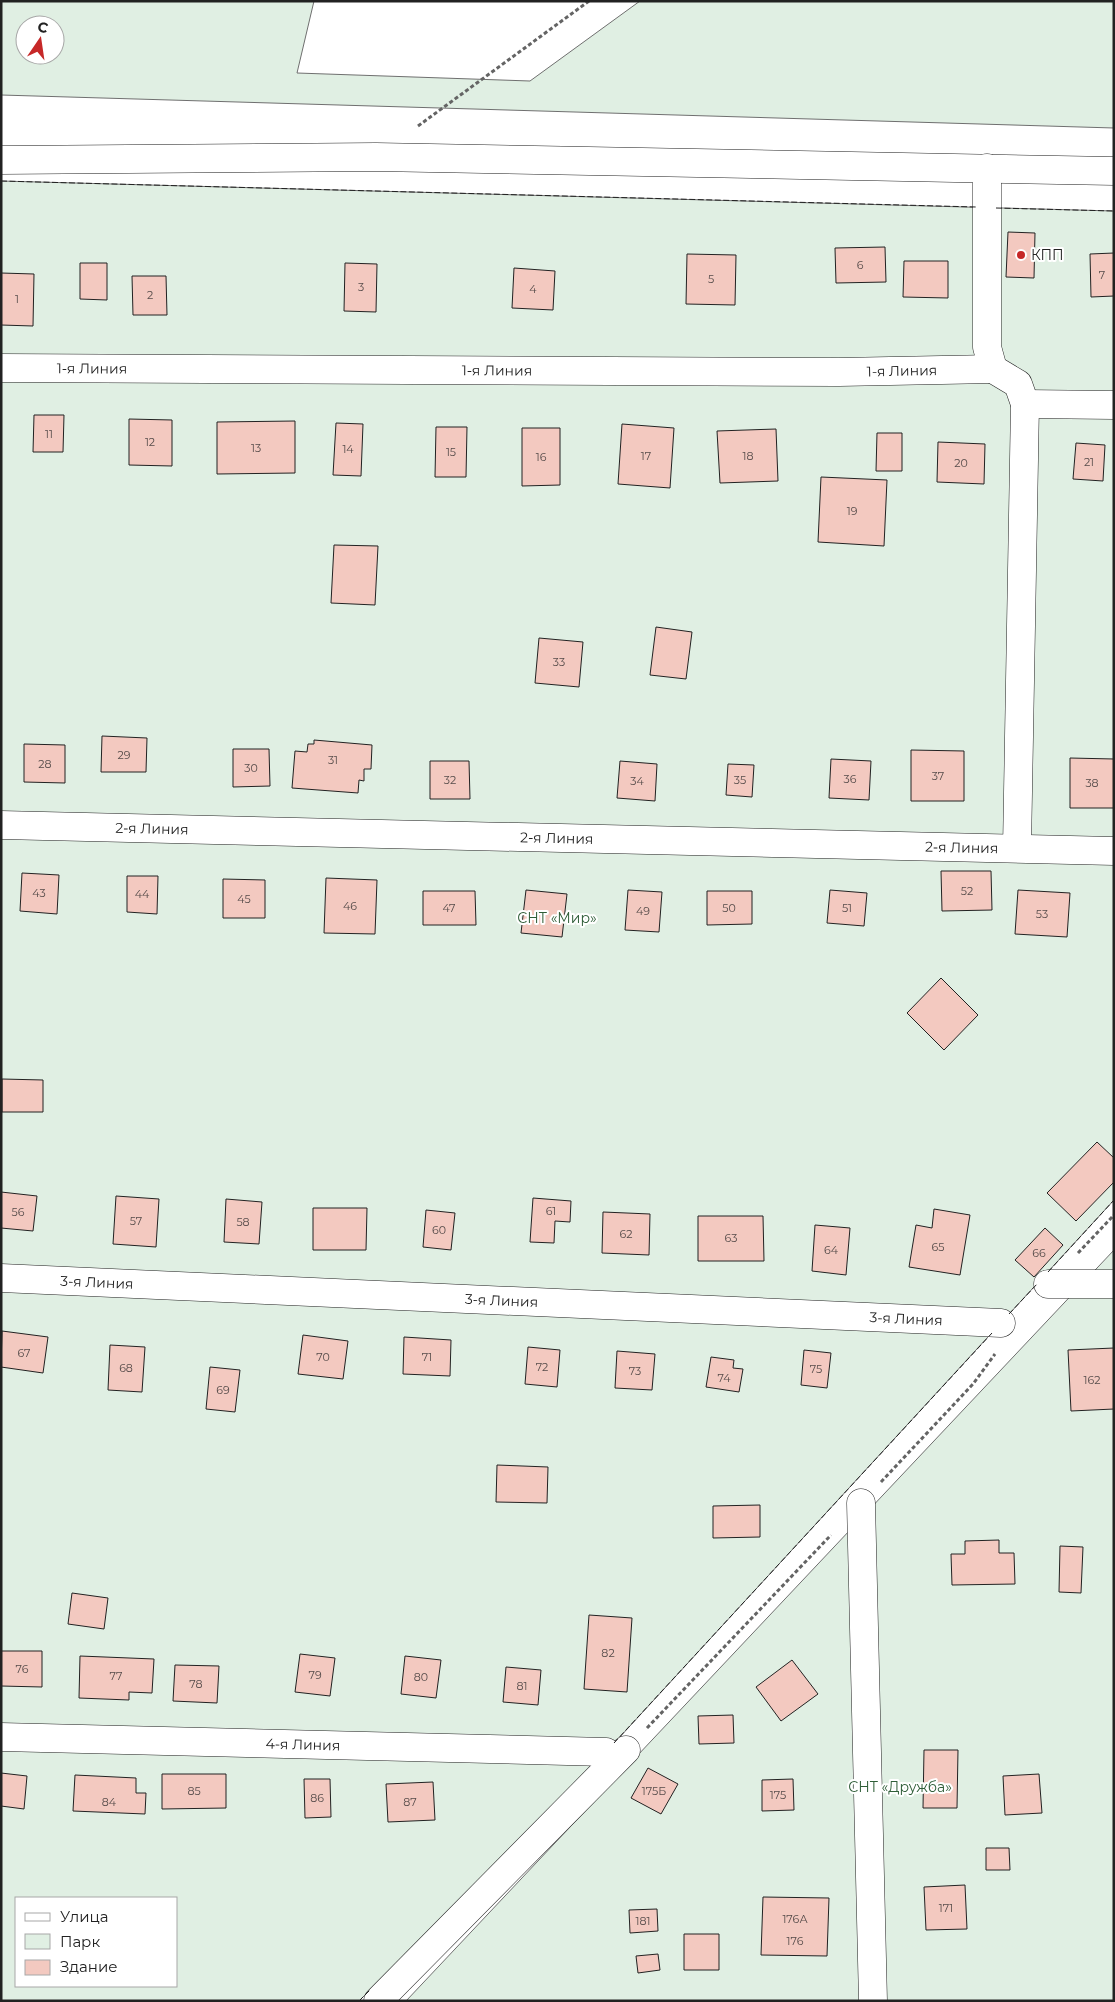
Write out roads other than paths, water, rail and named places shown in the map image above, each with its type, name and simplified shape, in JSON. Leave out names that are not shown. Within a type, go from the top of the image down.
[{"type":"street","points":[[1,160],[376,157],[1114,171]]},
{"type":"street","points":[[987,168],[987,347],[993,369],[1018,384],[1024,404],[1017,848]]},
{"type":"street","name":"1-я Линия","points":[[1,368],[819,372],[993,369]]},
{"type":"street","points":[[1024,404],[1114,405]]},
{"type":"street","name":"2-я Линия","points":[[1,825],[1114,851]]},
{"type":"street","name":"3-я Линия","points":[[1,1278],[1001,1323]]},
{"type":"street","points":[[1048,1284],[1114,1284]]},
{"type":"street","points":[[862,1503],[873,2001]]},
{"type":"street","name":"4-я Линия","points":[[1,1737],[616,1751],[378,2001]]},
{"type":"place","name":"КПП","points":[[1021,255]]},
{"type":"park label","name":"СНТ «Мир»","points":[[557,918]]},
{"type":"park label","name":"СНТ «Дружба»","points":[[900,1787]]}]
